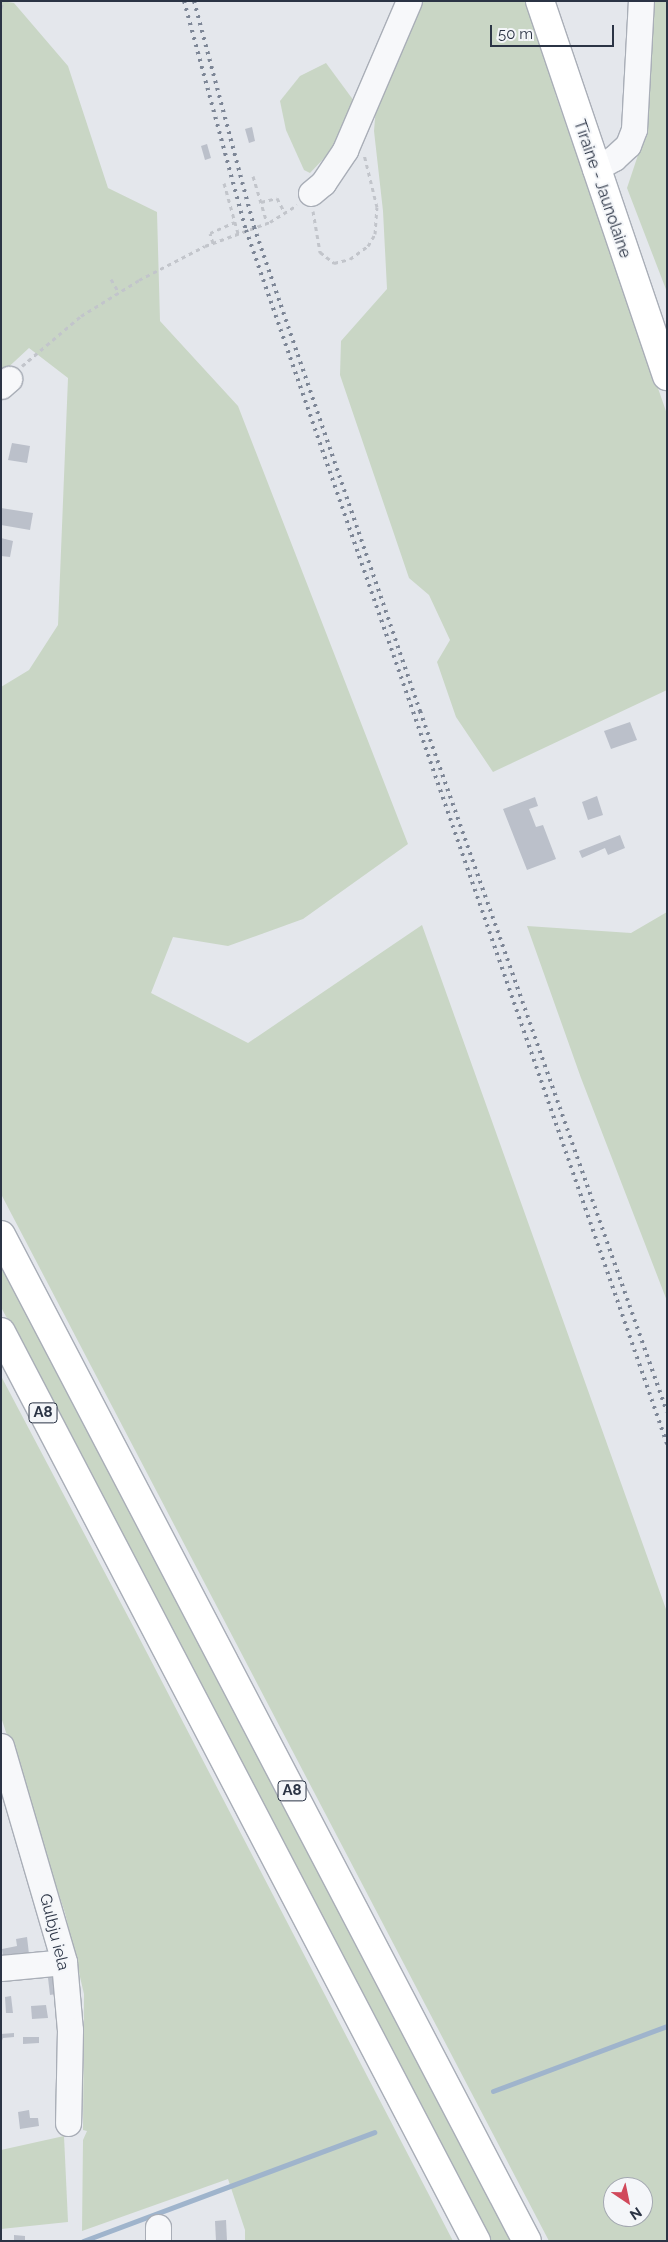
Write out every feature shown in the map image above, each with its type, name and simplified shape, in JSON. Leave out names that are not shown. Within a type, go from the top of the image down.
[{"type":"main road","name":"Tīraine - Jaunolaine","points":[[540,1],[594,169],[665,368]]},
{"type":"main road","name":"A8","points":[[1,1235],[527,2241]]},
{"type":"main road","name":"A8","points":[[1,1332],[476,2241]]},
{"type":"street","points":[[312,193],[324,183],[340,160],[355,128],[385,52],[409,1]]},
{"type":"street","points":[[594,169],[614,158],[628,144],[634,129],[641,1]]},
{"type":"street","name":"Gulbju iela","points":[[1,1746],[64,1962],[70,2030],[68,2123]]},
{"type":"street","points":[[1,1968],[64,1962]]},
{"type":"path","points":[[1,8],[3,1]]},
{"type":"path","points":[[312,193],[314,233],[320,252],[334,263],[350,259],[368,246],[375,234],[376,207],[369,168],[355,128]]},
{"type":"path","points":[[253,176],[266,223]]},
{"type":"path","points":[[224,183],[238,233]]},
{"type":"path","points":[[5,382],[59,332],[119,293],[213,243],[266,223],[285,213],[312,193]]},
{"type":"path","points":[[260,202],[278,198],[285,213]]},
{"type":"path","points":[[213,243],[210,233],[235,222]]},
{"type":"path","points":[[111,279],[119,293]]},
{"type":"green space","points":[[1,1],[14,3],[68,66],[108,188],[157,212],[160,321],[238,406],[408,844],[303,919],[228,946],[173,937],[151,993],[248,1043],[422,925],[667,1612],[667,2241],[549,2241],[1,1194],[1,687],[29,670],[58,625],[68,378],[29,348],[1,374]]},
{"type":"green space","points":[[417,1],[529,1],[556,96],[667,414],[667,690],[493,772],[456,717],[437,662],[450,640],[429,595],[409,578],[340,375],[341,341],[387,289],[383,211],[374,131],[376,106],[382,98],[386,63]]},
{"type":"green space","points":[[647,1],[667,1],[667,292],[627,188],[646,131]]},
{"type":"green space","points":[[326,63],[354,101],[353,118],[328,154],[310,173],[304,170],[286,130],[280,101],[300,76]]},
{"type":"green space","points":[[667,912],[667,1301],[581,1078],[527,926],[631,933]]},
{"type":"green space","points":[[1,1263],[511,2241],[490,2241],[1,1307]]},
{"type":"green space","points":[[1,1376],[453,2241],[245,2241],[245,2230],[228,2179],[82,2231],[83,2140],[87,2131],[83,2130],[84,1994],[65,1913],[1,1717]]},
{"type":"green space","points":[[64,2136],[68,2222],[1,2229],[1,2150]]},
{"type":"building","points":[[252,127],[255,141],[249,143],[245,129]]},
{"type":"building","points":[[207,144],[211,158],[205,160],[201,146]]},
{"type":"building","points":[[12,443],[30,446],[27,463],[8,460]]},
{"type":"building","points":[[1,508],[33,513],[30,530],[1,525]]},
{"type":"building","points":[[1,538],[13,541],[10,557],[1,556]]},
{"type":"building","points":[[630,722],[637,740],[611,749],[604,731]]},
{"type":"building","points":[[597,796],[603,815],[588,820],[582,802]]},
{"type":"building","points":[[535,797],[538,806],[529,809],[536,827],[543,825],[556,859],[527,870],[503,809]]},
{"type":"building","points":[[620,835],[625,848],[608,855],[605,848],[582,858],[579,851]]},
{"type":"building","points":[[27,1937],[29,1954],[3,1957],[2,1949],[17,1946],[16,1939]]},
{"type":"building","points":[[60,1976],[62,1993],[50,1995],[48,1978]]},
{"type":"building","points":[[11,1996],[13,2013],[6,2013],[5,1997]]},
{"type":"building","points":[[46,2005],[48,2018],[32,2019],[31,2006]]},
{"type":"building","points":[[14,2033],[14,2037],[3,2038],[1,2043],[1,2034]]},
{"type":"building","points":[[23,2037],[39,2037],[39,2043],[23,2044]]},
{"type":"building","points":[[29,2110],[30,2118],[38,2118],[39,2126],[20,2129],[18,2112]]},
{"type":"building","points":[[226,2220],[227,2241],[216,2241],[215,2221]]},
{"type":"building","points":[[14,2235],[25,2236],[25,2241],[14,2241]]},
{"type":"waterway","points":[[493,2091],[667,2026]]},
{"type":"waterway","points":[[83,2241],[374,2132]]},
{"type":"railway","points":[[184,1],[246,230],[667,1444]]},
{"type":"railway","points":[[194,1],[254,227],[420,711],[667,1412]]}]
